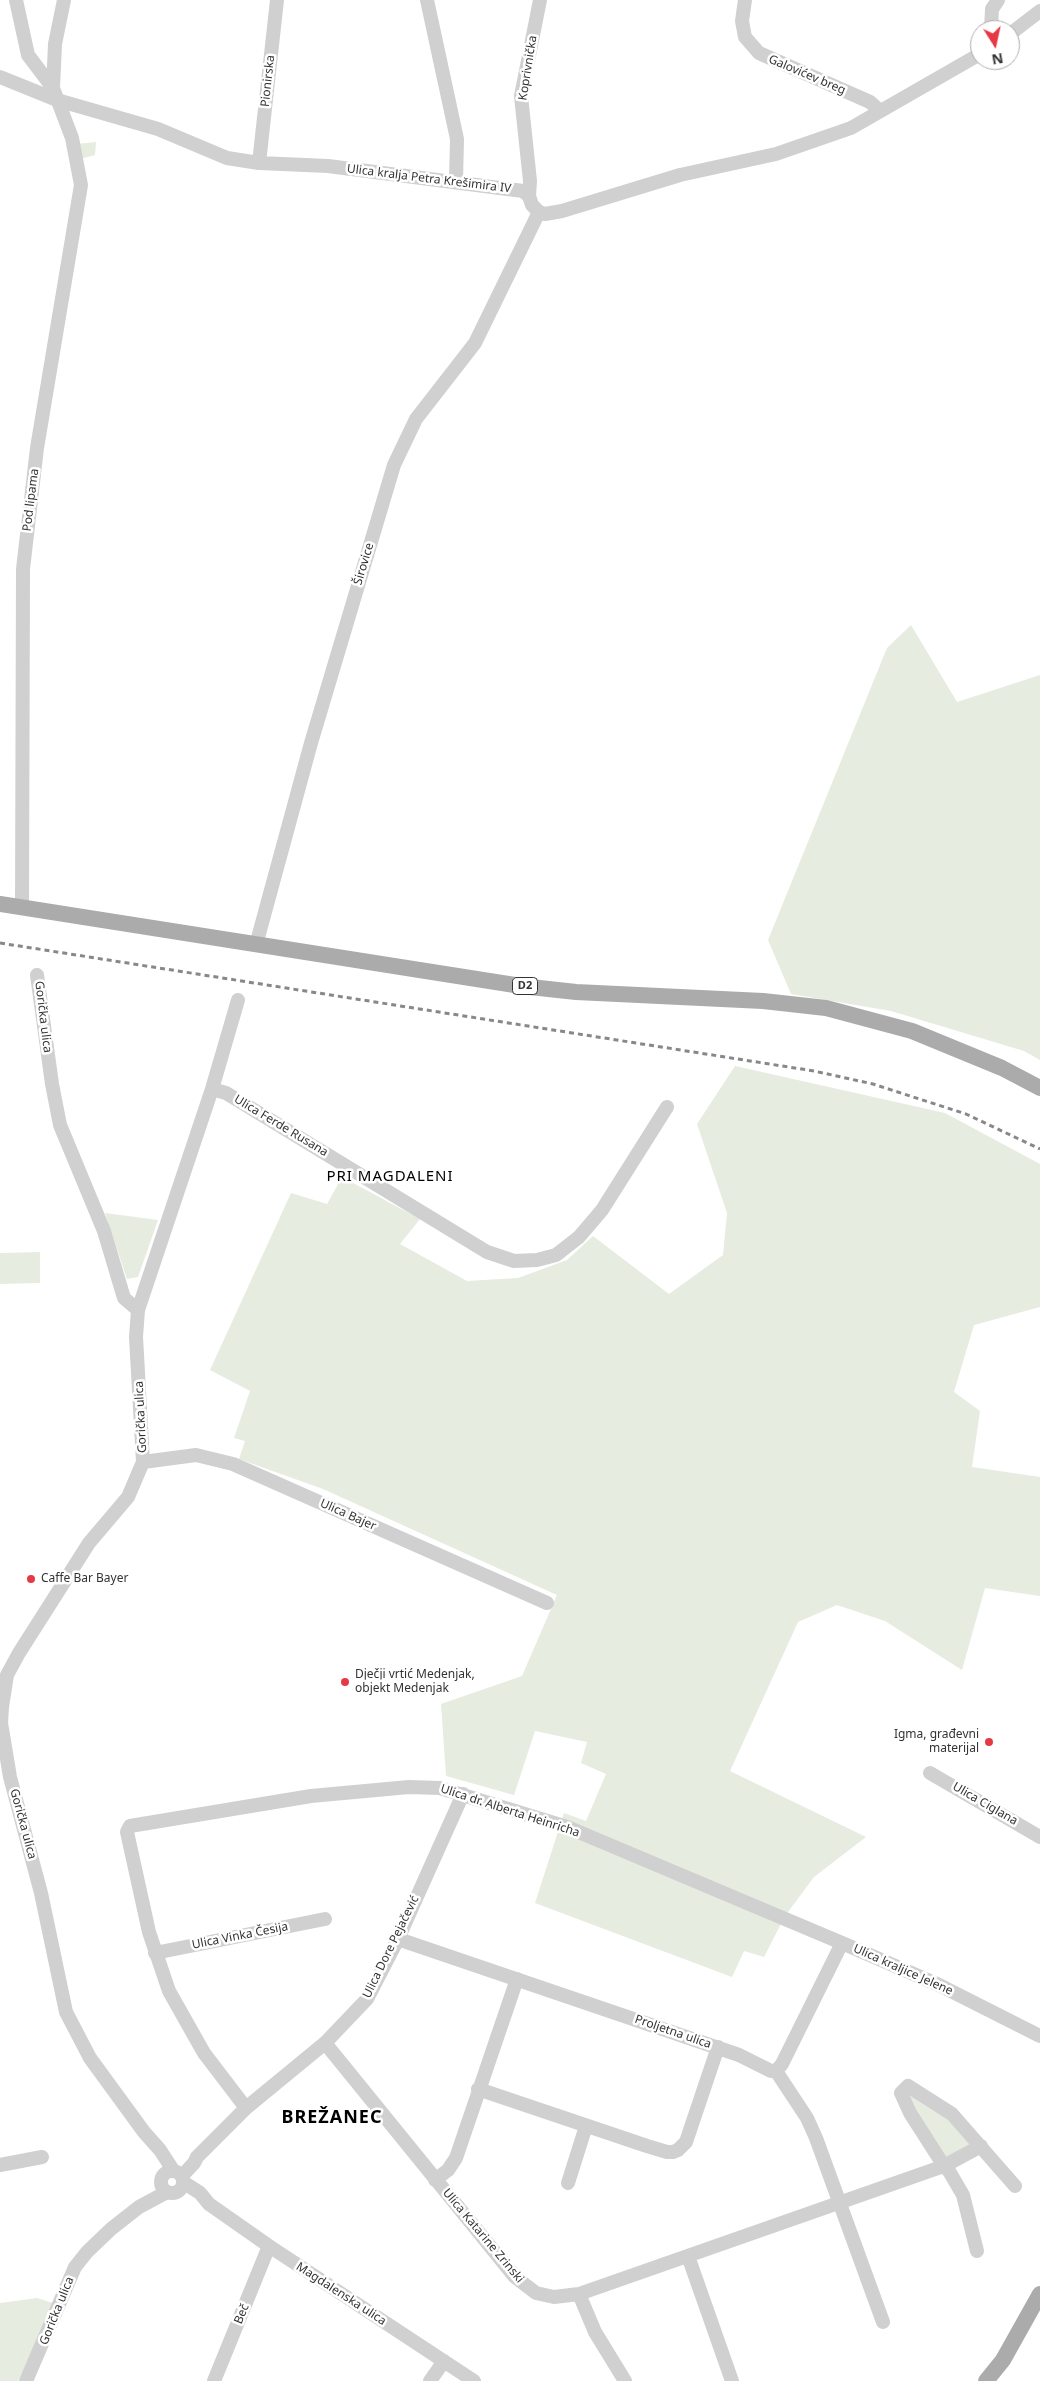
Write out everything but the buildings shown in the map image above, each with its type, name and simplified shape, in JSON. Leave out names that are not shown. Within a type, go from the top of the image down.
[{"type":"main road","name":"D2","points":[[0,904],[472,979],[576,992],[763,1001],[826,1008],[912,1031],[987,1061],[1040,1088]]},
{"type":"main road","points":[[986,2381],[1003,2360],[1040,2294]]},
{"type":"street","points":[[16,0],[28,55],[55,94]]},
{"type":"street","points":[[55,94],[52,75],[55,44],[64,0]]},
{"type":"street","name":"Pionirska","points":[[259,163],[277,0]]},
{"type":"street","points":[[427,0],[457,139],[456,181]]},
{"type":"street","name":"Koprivnička","points":[[529,196],[530,181],[521,96],[540,0]]},
{"type":"street","name":"Galovićev breg","points":[[745,0],[742,20],[745,37],[759,53],[870,102],[880,111]]},
{"type":"street","points":[[991,20],[992,9],[998,0]]},
{"type":"street","points":[[1020,26],[1040,11]]},
{"type":"street","points":[[529,196],[532,205],[539,212],[553,213],[680,175],[776,154],[851,128],[970,60]]},
{"type":"street","name":"Ulica kralja Petra Krešimira IV","points":[[0,77],[158,129],[227,158],[259,163],[328,166],[456,181],[523,191],[529,196]]},
{"type":"street","name":"Pod lipama","points":[[22,908],[23,569],[38,448],[80,184],[72,138],[55,94]]},
{"type":"street","name":"Širovice","points":[[256,945],[311,743],[394,465],[416,419],[475,342],[539,212]]},
{"type":"street","name":"Gorička ulica","points":[[37,975],[52,1084],[60,1125],[104,1231],[124,1298],[138,1310]]},
{"type":"street","name":"Gorička ulica","points":[[26,2381],[76,2267],[98,2240],[173,2180],[150,2140],[90,2058],[78,2037],[62,2001],[41,1893],[10,1777],[2,1723],[3,1673],[68,1573],[128,1497],[143,1462],[136,1337],[138,1310],[212,1089],[238,1000]]},
{"type":"street","name":"Ulica Ferde Rusana","points":[[212,1089],[221,1090],[235,1098],[487,1252],[514,1261],[537,1260],[556,1255],[579,1237],[602,1210],[667,1107]]},
{"type":"street","name":"Ulica Bajer","points":[[143,1462],[196,1455],[233,1464],[547,1603]]},
{"type":"street","name":"Ulica Ciglana","points":[[930,1773],[1040,1837]]},
{"type":"street","name":"Ulica dr. Alberta Heinricha","points":[[155,1952],[127,1832],[130,1826],[311,1796],[409,1787],[440,1788],[567,1828],[842,1943]]},
{"type":"street","name":"Ulica Dore Pejačević","points":[[173,2180],[190,2159],[197,2157],[246,2108],[325,2043],[367,1999],[398,1939],[463,1794]]},
{"type":"street","name":"Ulica Vinka Česija","points":[[155,1952],[325,1919]]},
{"type":"street","name":"Proljetna ulica","points":[[398,1939],[718,2047],[686,2142],[678,2150],[667,2152],[478,2089]]},
{"type":"street","name":"Ulica kraljice Jelene","points":[[776,2070],[782,2064],[842,1943],[939,1985],[1040,2036]]},
{"type":"street","points":[[155,1952],[169,1990],[191,2032],[246,2108]]},
{"type":"street","points":[[435,2180],[448,2170],[456,2158],[516,1979]]},
{"type":"street","name":"Ulica Katarine Zrinski","points":[[325,2043],[435,2180],[524,2286],[536,2293],[554,2297],[579,2294],[688,2256]]},
{"type":"street","points":[[718,2047],[739,2054],[766,2070],[776,2070],[807,2118],[840,2202],[883,2322]]},
{"type":"street","points":[[977,2251],[963,2195],[901,2093],[908,2086],[952,2114],[1015,2186]]},
{"type":"street","points":[[568,2183],[586,2126]]},
{"type":"street","points":[[732,2381],[688,2256],[944,2166],[981,2146]]},
{"type":"street","points":[[0,2165],[42,2157]]},
{"type":"street","name":"Magdalenska ulica","points":[[173,2180],[194,2200],[209,2204],[269,2246],[474,2381]]},
{"type":"street","name":"Beč","points":[[214,2381],[269,2246]]},
{"type":"street","points":[[579,2294],[595,2332],[625,2381]]},
{"type":"street","points":[[430,2381],[444,2361]]},
{"type":"shaded area","points":[[96,142],[95,155],[84,158],[79,157],[77,144]]},
{"type":"shaded area","points":[[911,625],[957,702],[1040,675],[1040,1060],[1024,1051],[891,1011],[791,994],[768,940],[887,648]]},
{"type":"shaded area","points":[[735,1066],[945,1113],[1040,1164],[1040,1307],[974,1325],[954,1392],[980,1411],[972,1467],[1040,1477],[1040,1596],[985,1588],[962,1670],[885,1621],[837,1605],[798,1622],[730,1771],[866,1837],[814,1877],[785,1916],[764,1957],[744,1951],[732,1977],[535,1903],[564,1813],[586,1821],[606,1774],[581,1763],[587,1742],[535,1731],[514,1795],[446,1776],[441,1704],[522,1676],[557,1595],[323,1489],[239,1459],[245,1441],[234,1438],[250,1391],[210,1370],[291,1193],[327,1204],[342,1177],[420,1219],[400,1244],[467,1281],[518,1278],[567,1260],[593,1236],[669,1294],[723,1255],[727,1213],[697,1124]]},
{"type":"shaded area","points":[[105,1213],[158,1220],[138,1277],[127,1279]]},
{"type":"shaded area","points":[[40,1252],[40,1283],[0,1284],[0,1253]]},
{"type":"shaded area","points":[[911,2094],[948,2117],[970,2142],[969,2146],[946,2157],[908,2100]]},
{"type":"shaded area","points":[[37,2298],[53,2303],[38,2339],[18,2381],[0,2381],[0,2303]]},
{"type":"railway","points":[[0,943],[814,1071],[873,1084],[966,1114],[1040,1149]]},
{"type":"place","name":"Caffe Bar Bayer","points":[[31,1579]]},
{"type":"place","name":"Dječji vrtić Medenjak, objekt Medenjak","points":[[345,1682]]},
{"type":"place","name":"Igma, građevni materijal","points":[[989,1742]]},
{"type":"district","name":"PRI MAGDALENI","points":[[390,1177]]},
{"type":"district","name":"BREŽANEC","points":[[332,2118]]}]
